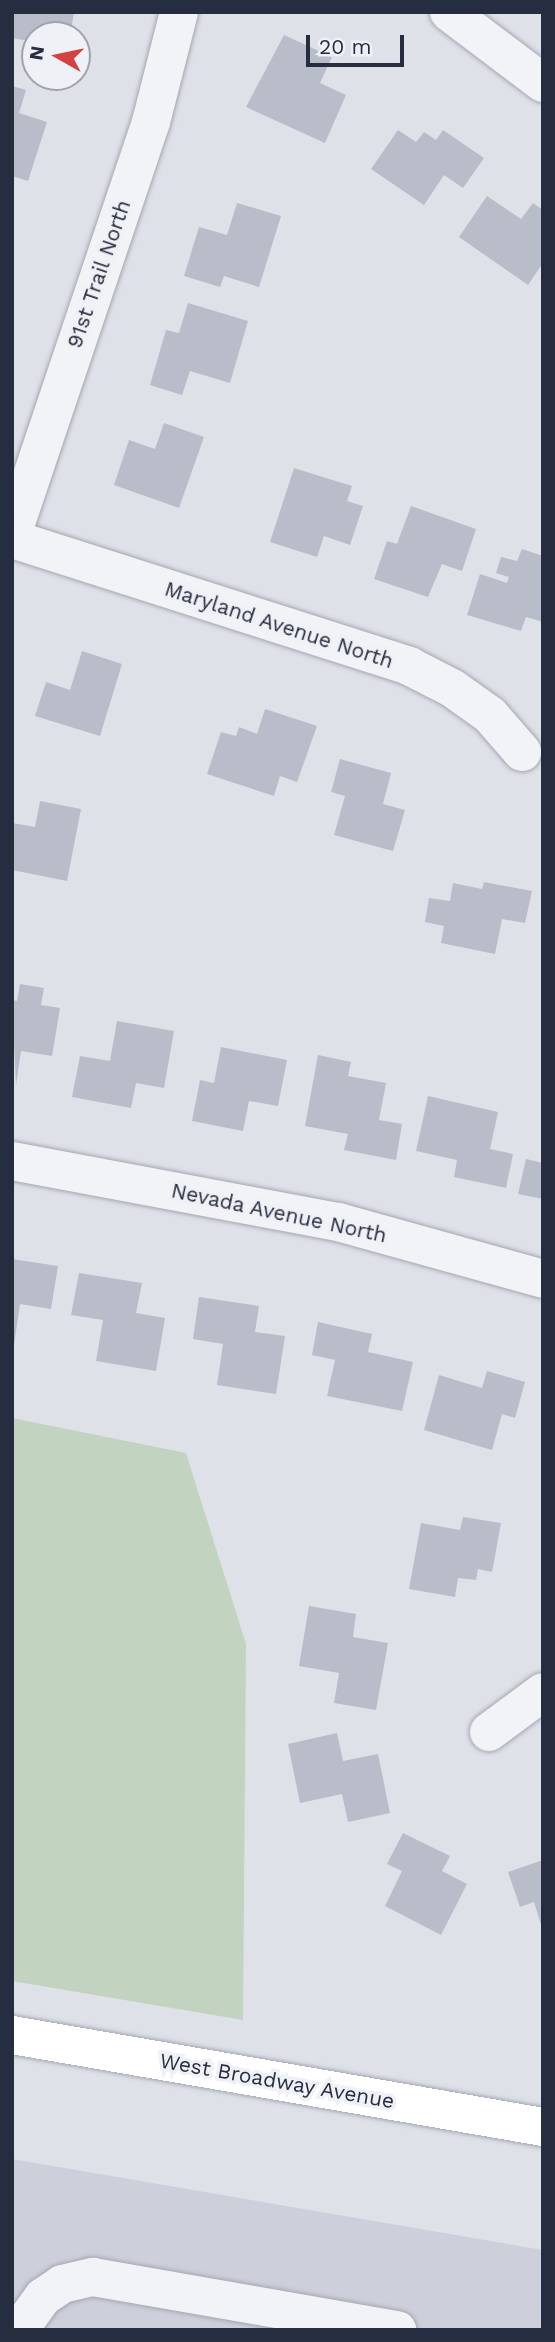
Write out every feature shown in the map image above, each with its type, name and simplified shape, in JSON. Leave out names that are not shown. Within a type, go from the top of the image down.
[{"type":"main road","name":"West Broadway Avenue","points":[[12,2035],[543,2127]]},
{"type":"street","name":"91st Trail North","points":[[12,537],[151,122],[179,12]]},
{"type":"street","points":[[449,12],[543,83]]},
{"type":"street","name":"Maryland Avenue North","points":[[12,537],[409,666],[452,688],[490,715],[522,752]]},
{"type":"street","name":"Nevada Avenue North","points":[[12,1161],[338,1222],[543,1279]]},
{"type":"street","points":[[489,1732],[543,1692]]},
{"type":"street","points":[[19,2330],[43,2297],[62,2284],[93,2277],[397,2330]]},
{"type":"shaded area","points":[[12,2159],[543,2250],[543,2330],[12,2330]]},
{"type":"green space","points":[[12,1418],[186,1453],[246,1644],[243,2020],[12,1981]]},
{"type":"building","points":[[12,12],[74,13],[73,21],[21,21],[21,40],[12,38]]},
{"type":"building","points":[[284,35],[332,57],[320,83],[346,95],[325,143],[246,107]]},
{"type":"building","points":[[12,86],[26,91],[19,113],[47,122],[28,181],[12,176]]},
{"type":"building","points":[[398,130],[416,142],[424,132],[436,140],[443,130],[484,158],[463,188],[444,175],[424,205],[371,169]]},
{"type":"building","points":[[487,196],[521,219],[533,203],[543,210],[543,263],[528,285],[459,237]]},
{"type":"building","points":[[237,203],[281,216],[259,287],[224,276],[220,287],[184,276],[199,227],[227,235]]},
{"type":"building","points":[[188,303],[248,321],[230,383],[190,371],[182,395],[150,385],[166,330],[179,333]]},
{"type":"building","points":[[164,423],[204,437],[179,508],[114,485],[129,440],[155,449]]},
{"type":"building","points":[[294,468],[352,486],[347,501],[363,506],[350,545],[324,536],[317,557],[270,542]]},
{"type":"building","points":[[411,506],[476,529],[462,571],[442,564],[428,597],[374,579],[387,541],[397,544]]},
{"type":"building","points":[[522,549],[543,556],[543,622],[526,617],[521,631],[467,615],[480,574],[507,583],[509,577],[496,573],[501,557],[517,561]]},
{"type":"building","points":[[82,651],[122,664],[100,736],[35,716],[46,682],[70,690]]},
{"type":"building","points":[[265,709],[317,726],[297,782],[280,776],[274,796],[207,774],[221,732],[236,736],[239,727],[257,734]]},
{"type":"building","points":[[340,759],[391,773],[383,804],[405,810],[393,851],[334,835],[345,796],[331,792]]},
{"type":"building","points":[[40,801],[81,809],[67,881],[12,870],[12,823],[35,827]]},
{"type":"building","points":[[484,882],[532,891],[525,923],[502,919],[495,954],[441,943],[444,926],[425,922],[429,898],[450,901],[453,883],[482,889]]},
{"type":"building","points":[[20,984],[44,988],[41,1005],[60,1008],[52,1056],[21,1051],[16,1085],[12,1000],[17,1001]]},
{"type":"building","points":[[117,1021],[174,1031],[164,1088],[136,1083],[131,1108],[72,1097],[80,1056],[110,1061]]},
{"type":"building","points":[[221,1047],[287,1060],[278,1106],[249,1101],[243,1131],[192,1121],[200,1080],[214,1083]]},
{"type":"building","points":[[318,1055],[351,1062],[348,1076],[386,1083],[379,1120],[402,1124],[396,1160],[344,1150],[348,1134],[305,1126]]},
{"type":"building","points":[[428,1096],[498,1112],[490,1149],[513,1154],[506,1188],[454,1177],[457,1160],[416,1151]]},
{"type":"building","points":[[526,1159],[543,1163],[543,1199],[518,1194]]},
{"type":"building","points":[[12,1259],[58,1266],[51,1309],[20,1304],[14,1345]]},
{"type":"building","points":[[79,1273],[142,1283],[136,1313],[165,1318],[156,1371],[96,1361],[103,1320],[71,1315]]},
{"type":"building","points":[[199,1297],[259,1306],[255,1332],[285,1336],[276,1394],[217,1385],[223,1344],[193,1339]]},
{"type":"building","points":[[318,1322],[372,1334],[368,1352],[413,1362],[402,1411],[327,1396],[335,1360],[312,1355]]},
{"type":"building","points":[[487,1371],[525,1382],[515,1418],[502,1414],[492,1450],[424,1430],[439,1375],[482,1388]]},
{"type":"building","points":[[463,1517],[501,1523],[492,1572],[478,1569],[476,1580],[458,1578],[455,1597],[409,1589],[421,1523],[460,1530]]},
{"type":"building","points":[[309,1606],[356,1614],[353,1637],[388,1643],[376,1710],[334,1703],[339,1673],[299,1666]]},
{"type":"building","points":[[337,1733],[343,1761],[378,1754],[390,1813],[348,1822],[342,1794],[300,1803],[288,1744]]},
{"type":"building","points":[[403,1833],[450,1856],[442,1871],[467,1884],[441,1935],[385,1906],[402,1871],[387,1864]]},
{"type":"building","points":[[543,1860],[542,1928],[534,1902],[520,1907],[508,1872]]}]
